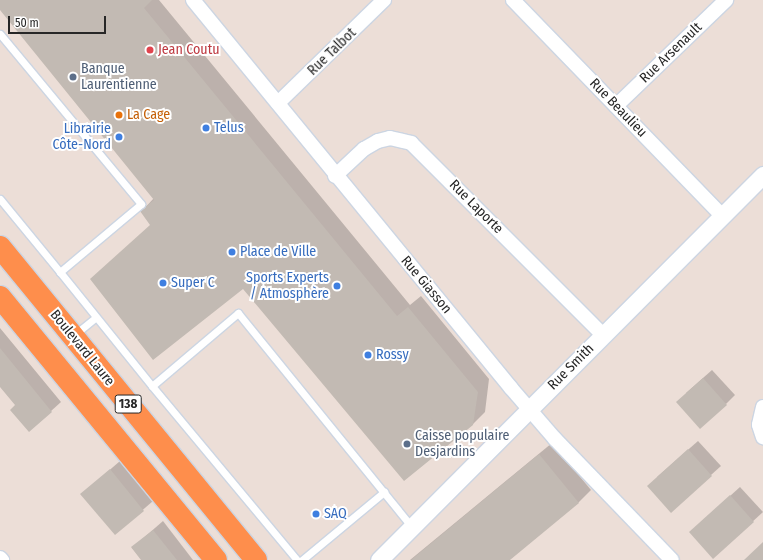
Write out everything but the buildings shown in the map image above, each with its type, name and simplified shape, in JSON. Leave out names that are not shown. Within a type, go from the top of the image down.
[{"type":"highway","name":"Boulevard Laure","points":[[0,247],[256,560]]},
{"type":"highway","name":"138","points":[[0,297],[216,560]]},
{"type":"street","name":"Rue Giasson","points":[[193,0],[278,103],[335,176],[511,388],[556,439],[672,560]]},
{"type":"street","name":"Rue Talbot","points":[[278,103],[384,0]]},
{"type":"street","name":"Rue Beaulieu","points":[[513,0],[722,216]]},
{"type":"street","name":"Rue Arsenault","points":[[616,106],[726,0]]},
{"type":"street","name":"Rue Laporte","points":[[335,176],[364,149],[378,141],[390,138],[411,143],[603,335]]},
{"type":"street","name":"Rue Smith","points":[[379,560],[763,175]]},
{"type":"street","points":[[761,431],[763,407]]},
{"type":"lane","points":[[0,34],[141,204],[60,272]]},
{"type":"lane","points":[[0,199],[152,386],[297,560]]},
{"type":"lane","points":[[152,386],[238,313],[412,527]]},
{"type":"lane","points":[[73,336],[96,316]]},
{"type":"lane","points":[[302,560],[384,492]]},
{"type":"place","name":"Jean Coutu","points":[[150,50]]},
{"type":"place","name":"Banque Laurentienne","points":[[73,77]]},
{"type":"place","name":"La Cage","points":[[119,115]]},
{"type":"place","name":"Telus","points":[[206,128]]},
{"type":"place","name":"Librairie Côte-Nord","points":[[119,137]]},
{"type":"place","name":"Place de Ville","points":[[232,252]]},
{"type":"place","name":"Super C","points":[[163,283]]},
{"type":"place","name":"Sports Experts / Atmosphère","points":[[337,286]]},
{"type":"place","name":"Rossy","points":[[368,355]]},
{"type":"place","name":"Caisse populaire Desjardins","points":[[407,444]]},
{"type":"place","name":"SAQ","points":[[316,514]]}]
